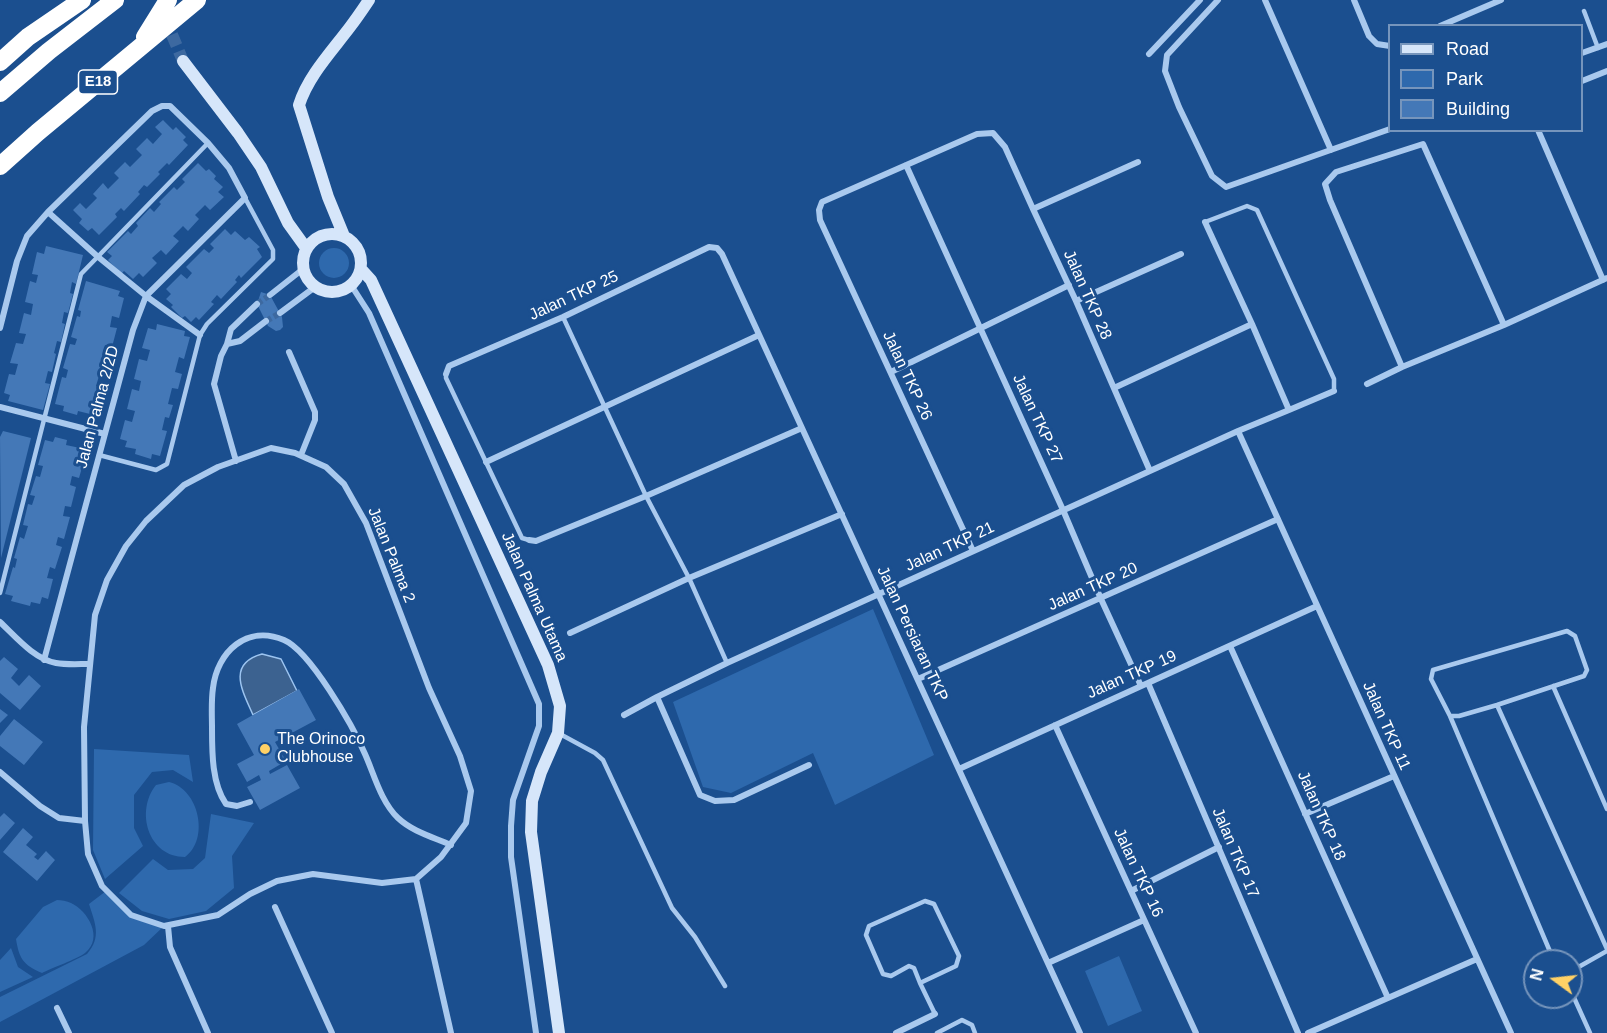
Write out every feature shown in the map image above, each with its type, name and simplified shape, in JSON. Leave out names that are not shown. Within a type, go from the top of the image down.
[{"type":"highway","points":[[0,62],[28,37],[82,0]]},
{"type":"highway","points":[[0,93],[115,0]]},
{"type":"highway","points":[[137,50],[168,0]]},
{"type":"highway","name":"E18","points":[[0,166],[197,0]]},
{"type":"street","points":[[344,236],[328,197],[299,105],[302,95],[323,62],[369,0]]},
{"type":"street","points":[[1149,54],[1200,0]]},
{"type":"street","points":[[1218,0],[1167,55],[1165,71],[1179,107],[1212,176],[1226,188],[1388,129]]},
{"type":"street","points":[[1264,0],[1331,150]]},
{"type":"street","points":[[1354,0],[1369,36],[1377,45],[1388,46]]},
{"type":"street","points":[[1445,24],[1501,0]]},
{"type":"street","points":[[1583,52],[1607,44]]},
{"type":"street","points":[[183,61],[261,167],[288,223],[306,248]]},
{"type":"street","points":[[1583,80],[1607,71]]},
{"type":"street","points":[[0,328],[17,261],[27,236],[48,212],[152,111],[162,106],[170,106],[208,143],[229,168],[245,198]]},
{"type":"street","points":[[1367,384],[1605,279],[1539,132]]},
{"type":"street","name":"Jalan TKP 28","points":[[906,165],[977,134],[993,133],[1005,147],[1076,301],[1150,471]]},
{"type":"street","points":[[1402,367],[1330,200],[1325,184],[1336,172],[1423,144],[1504,325]]},
{"type":"street","points":[[1034,209],[1138,162]]},
{"type":"street","name":"Jalan TKP 26","points":[[906,165],[822,202],[819,210],[820,220],[973,552]]},
{"type":"street","name":"Jalan TKP 27","points":[[906,165],[1063,510],[1101,599],[1144,684]]},
{"type":"street","name":"Jalan Palma 2/2D","points":[[44,660],[133,330],[146,296],[245,198]]},
{"type":"street","points":[[48,212],[146,296],[200,335]]},
{"type":"street","points":[[1205,222],[1289,410]]},
{"type":"street","points":[[327,233],[344,236],[358,249],[361,269],[357,278],[343,290],[323,291],[315,287],[309,282],[303,269],[302,262],[306,248],[311,241],[327,233]]},
{"type":"street","name":"Jalan TKP 25","points":[[446,374],[449,366],[563,316],[709,247],[717,248]]},
{"type":"street","name":"Jalan Persiaran TKP","points":[[717,248],[722,254],[1080,1033]]},
{"type":"street","points":[[1076,301],[1181,254]]},
{"type":"street","points":[[270,295],[303,269]]},
{"type":"street","name":"Jalan Palma Utama","points":[[361,269],[371,280],[548,664],[560,706],[558,733],[541,772],[532,801],[531,832],[559,1033]]},
{"type":"street","points":[[351,285],[369,313],[540,704],[539,726],[513,800],[511,826],[511,856],[537,1033]]},
{"type":"street","points":[[891,372],[1068,285]]},
{"type":"street","points":[[280,313],[315,287]]},
{"type":"street","points":[[236,461],[214,384],[231,329],[257,304]]},
{"type":"street","points":[[227,344],[240,341],[266,321]]},
{"type":"street","points":[[1114,388],[1252,324]]},
{"type":"street","points":[[486,462],[759,335]]},
{"type":"street","points":[[290,352],[315,412],[315,420],[301,455]]},
{"type":"street","name":"Jalan TKP 21","points":[[624,715],[727,663],[1238,431],[1334,391]]},
{"type":"street","points":[[0,407],[105,434]]},
{"type":"street","points":[[529,540],[536,541],[646,496],[802,428]]},
{"type":"street","name":"Jalan TKP 11","points":[[1238,431],[1510,1033]]},
{"type":"street","name":"Jalan Palma 2","points":[[271,448],[295,453],[326,466],[345,484],[366,523],[429,688],[460,756],[471,791],[466,824],[441,857],[416,879],[382,883],[313,874],[286,879],[276,881],[250,894],[218,915],[164,927],[131,915],[102,886],[88,854],[85,821],[84,727],[95,615],[107,580],[126,546],[146,520],[184,485],[218,467],[236,461],[271,448]]},
{"type":"street","points":[[570,633],[689,578],[842,514]]},
{"type":"street","name":"Jalan TKP 20","points":[[918,679],[1278,519]]},
{"type":"street","name":"Jalan TKP 19","points":[[959,769],[1317,606]]},
{"type":"street","points":[[0,622],[44,660],[58,664],[89,664]]},
{"type":"street","points":[[250,802],[237,806],[226,804],[220,796],[212,758],[213,687],[219,667],[229,649],[240,641],[266,636],[283,639],[297,647],[316,671],[357,736],[385,799],[396,817],[411,829],[451,845]]},
{"type":"street","name":"Jalan TKP 18","points":[[1230,646],[1388,998]]},
{"type":"street","name":"Jalan TKP 17","points":[[1144,684],[1299,1033]]},
{"type":"street","points":[[657,697],[700,795],[715,801],[734,800],[809,765]]},
{"type":"street","name":"Jalan TKP 16","points":[[1055,725],[1196,1033]]},
{"type":"street","points":[[0,772],[40,806],[59,818],[85,821]]},
{"type":"street","points":[[1305,814],[1394,776]]},
{"type":"street","points":[[1131,891],[1218,847]]},
{"type":"street","points":[[416,879],[451,1033]]},
{"type":"street","points":[[275,906],[332,1033]]},
{"type":"street","points":[[1048,963],[1144,920]]},
{"type":"street","points":[[168,926],[170,946],[208,1033]]},
{"type":"street","points":[[1308,1033],[1477,959]]},
{"type":"street","points":[[57,1008],[69,1033]]},
{"type":"street","points":[[896,1033],[935,1014]]},
{"type":"lane","points":[[1584,11],[1598,48]]},
{"type":"lane","points":[[0,593],[81,274],[208,143]]},
{"type":"lane","points":[[99,455],[156,470],[167,464],[200,335],[207,324],[273,259],[273,250],[245,198]]},
{"type":"lane","points":[[1205,222],[1247,206],[1257,210],[1334,379],[1334,391]]},
{"type":"lane","points":[[563,316],[646,496],[689,578],[727,663]]},
{"type":"lane","points":[[446,374],[522,538],[529,540]]},
{"type":"lane","points":[[1450,716],[1459,716],[1497,705],[1584,676],[1587,670],[1575,636],[1568,631],[1433,670],[1431,679],[1450,716],[1549,949]]},
{"type":"lane","points":[[1553,686],[1607,809]]},
{"type":"lane","points":[[1497,705],[1607,950],[1583,964]]},
{"type":"lane","points":[[558,733],[603,760],[672,908],[695,937],[725,986]]},
{"type":"lane","points":[[920,983],[956,966],[959,956],[934,904],[925,901],[869,926],[866,935],[883,974],[891,976],[909,966],[914,968],[920,983],[935,1014]]},
{"type":"lane","points":[[1579,1009],[1590,1033]]},
{"type":"lane","points":[[937,1033],[962,1020],[972,1025],[975,1033]]},
{"type":"green space","points":[[334,248],[340,249],[348,257],[348,269],[340,277],[334,278],[328,277],[320,269],[319,263],[320,257],[328,249]]},
{"type":"green space","points":[[873,609],[934,755],[835,805],[813,753],[731,793],[703,787],[673,702]]},
{"type":"green space","points":[[94,749],[189,755],[193,782],[173,770],[152,772],[134,795],[134,828],[143,846],[105,879],[93,850]]},
{"type":"green space","points":[[169,782],[179,786],[188,794],[198,815],[197,839],[193,849],[185,857],[172,855],[162,849],[154,841],[146,819],[146,807],[156,785]]},
{"type":"green space","points":[[211,814],[254,823],[232,856],[234,888],[206,911],[169,919],[142,911],[119,893],[153,859],[168,870],[193,869],[205,858]]},
{"type":"green space","points":[[106,891],[131,915],[164,926],[144,945],[0,1022],[0,997],[87,954],[92,948],[96,930],[89,904]]},
{"type":"green space","points":[[57,900],[71,903],[83,912],[92,925],[93,940],[91,947],[85,953],[42,973],[30,967],[23,960],[16,939],[43,907]]},
{"type":"green space","points":[[11,948],[18,967],[33,977],[0,992],[0,960]]},
{"type":"green space","points":[[1119,956],[1142,1011],[1108,1026],[1085,971]]},
{"type":"shaded area","points":[[262,654],[281,659],[297,691],[253,715],[242,688],[241,672],[244,665],[251,659]]},
{"type":"building","points":[[163,120],[173,130],[176,127],[186,137],[183,140],[188,145],[169,165],[167,163],[158,172],[160,174],[147,187],[144,185],[138,192],[140,194],[124,211],[121,208],[115,214],[117,217],[99,235],[92,228],[88,231],[79,223],[82,219],[73,210],[80,203],[86,209],[97,198],[93,194],[103,183],[108,189],[119,178],[114,173],[125,162],[130,167],[142,155],[136,149],[147,138],[153,144],[162,134],[155,127]]},
{"type":"building","points":[[198,163],[206,171],[209,169],[216,176],[214,179],[223,187],[218,192],[224,197],[210,210],[205,205],[195,215],[199,219],[188,231],[183,226],[173,236],[179,241],[166,255],[161,250],[152,258],[157,263],[143,277],[139,273],[133,279],[124,271],[121,274],[108,260],[112,256],[107,252],[128,231],[131,234],[138,226],[136,223],[150,208],[154,212],[161,204],[159,202],[174,187],[177,190],[185,182],[182,179]]},
{"type":"building","points":[[225,229],[231,235],[235,231],[245,240],[249,237],[260,247],[257,249],[262,257],[241,278],[239,275],[235,280],[237,282],[221,299],[217,295],[211,302],[214,304],[199,320],[196,317],[191,322],[185,316],[182,318],[171,307],[173,305],[166,299],[171,294],[166,289],[181,274],[187,279],[192,273],[186,267],[204,249],[209,253],[214,248],[210,244]]},
{"type":"building","points":[[46,246],[83,255],[76,284],[72,282],[70,293],[73,294],[68,313],[64,312],[62,323],[65,324],[61,342],[57,341],[52,372],[48,371],[45,383],[50,384],[43,410],[8,401],[10,395],[4,393],[9,374],[15,375],[18,364],[10,363],[16,343],[23,344],[26,334],[19,333],[24,313],[31,315],[33,304],[25,302],[30,281],[36,283],[38,275],[32,274],[37,252],[44,254]]},
{"type":"building","points":[[86,281],[120,291],[118,296],[124,298],[119,318],[112,316],[110,327],[117,328],[112,347],[105,345],[102,357],[109,359],[104,377],[99,376],[96,386],[102,388],[97,408],[92,407],[90,414],[78,411],[77,415],[63,411],[64,406],[55,404],[62,377],[66,378],[68,370],[63,368],[70,344],[75,345],[77,339],[71,337],[77,316],[80,317],[81,311],[78,310]]},
{"type":"building","points":[[261,292],[270,295],[282,317],[283,327],[280,330],[276,331],[268,326],[257,304]]},
{"type":"building","points":[[157,324],[185,331],[184,336],[190,337],[184,359],[179,357],[175,372],[182,374],[178,389],[172,388],[168,404],[173,405],[169,418],[165,417],[162,430],[167,431],[160,456],[152,454],[151,459],[135,454],[136,449],[125,447],[127,441],[120,439],[125,420],[132,422],[135,411],[127,409],[132,389],[139,391],[141,381],[134,379],[139,359],[147,361],[150,350],[142,348],[148,328],[156,330]]},
{"type":"building","points":[[3,431],[31,438],[1,558],[0,437]]},
{"type":"building","points":[[55,437],[67,440],[66,445],[80,448],[78,455],[85,457],[79,478],[72,476],[70,485],[76,487],[71,507],[65,506],[63,516],[70,517],[64,539],[58,537],[56,545],[62,547],[55,569],[50,567],[47,578],[53,579],[48,599],[42,597],[40,604],[31,602],[30,606],[11,601],[13,596],[5,594],[13,567],[15,568],[17,559],[14,558],[20,537],[24,539],[28,526],[23,525],[28,504],[32,505],[35,496],[30,495],[36,476],[40,477],[43,466],[38,465],[45,440],[53,442]]},
{"type":"building","points":[[4,657],[18,669],[11,678],[19,686],[29,675],[41,686],[20,710],[0,693],[0,661]]},
{"type":"building","name":"The Orinoco Clubhouse","points":[[299,689],[316,720],[275,742],[286,761],[269,771],[270,774],[287,765],[300,788],[260,810],[247,787],[261,780],[259,775],[247,782],[237,764],[254,755],[237,724]]},
{"type":"building","points":[[0,709],[8,715],[0,723]]},
{"type":"building","points":[[14,719],[43,742],[24,765],[0,746],[0,736]]},
{"type":"building","points":[[4,813],[15,823],[0,840],[0,817]]},
{"type":"building","points":[[23,828],[33,837],[26,845],[37,854],[34,857],[38,860],[46,851],[55,860],[37,881],[3,852]]},
{"type":"tunnel","points":[[165,18],[183,61]]},
{"type":"tunnel","points":[[257,304],[270,295]]},
{"type":"tunnel","points":[[266,321],[280,313]]},
{"type":"place","name":"The Orinoco Clubhouse","points":[[265,749]]}]
